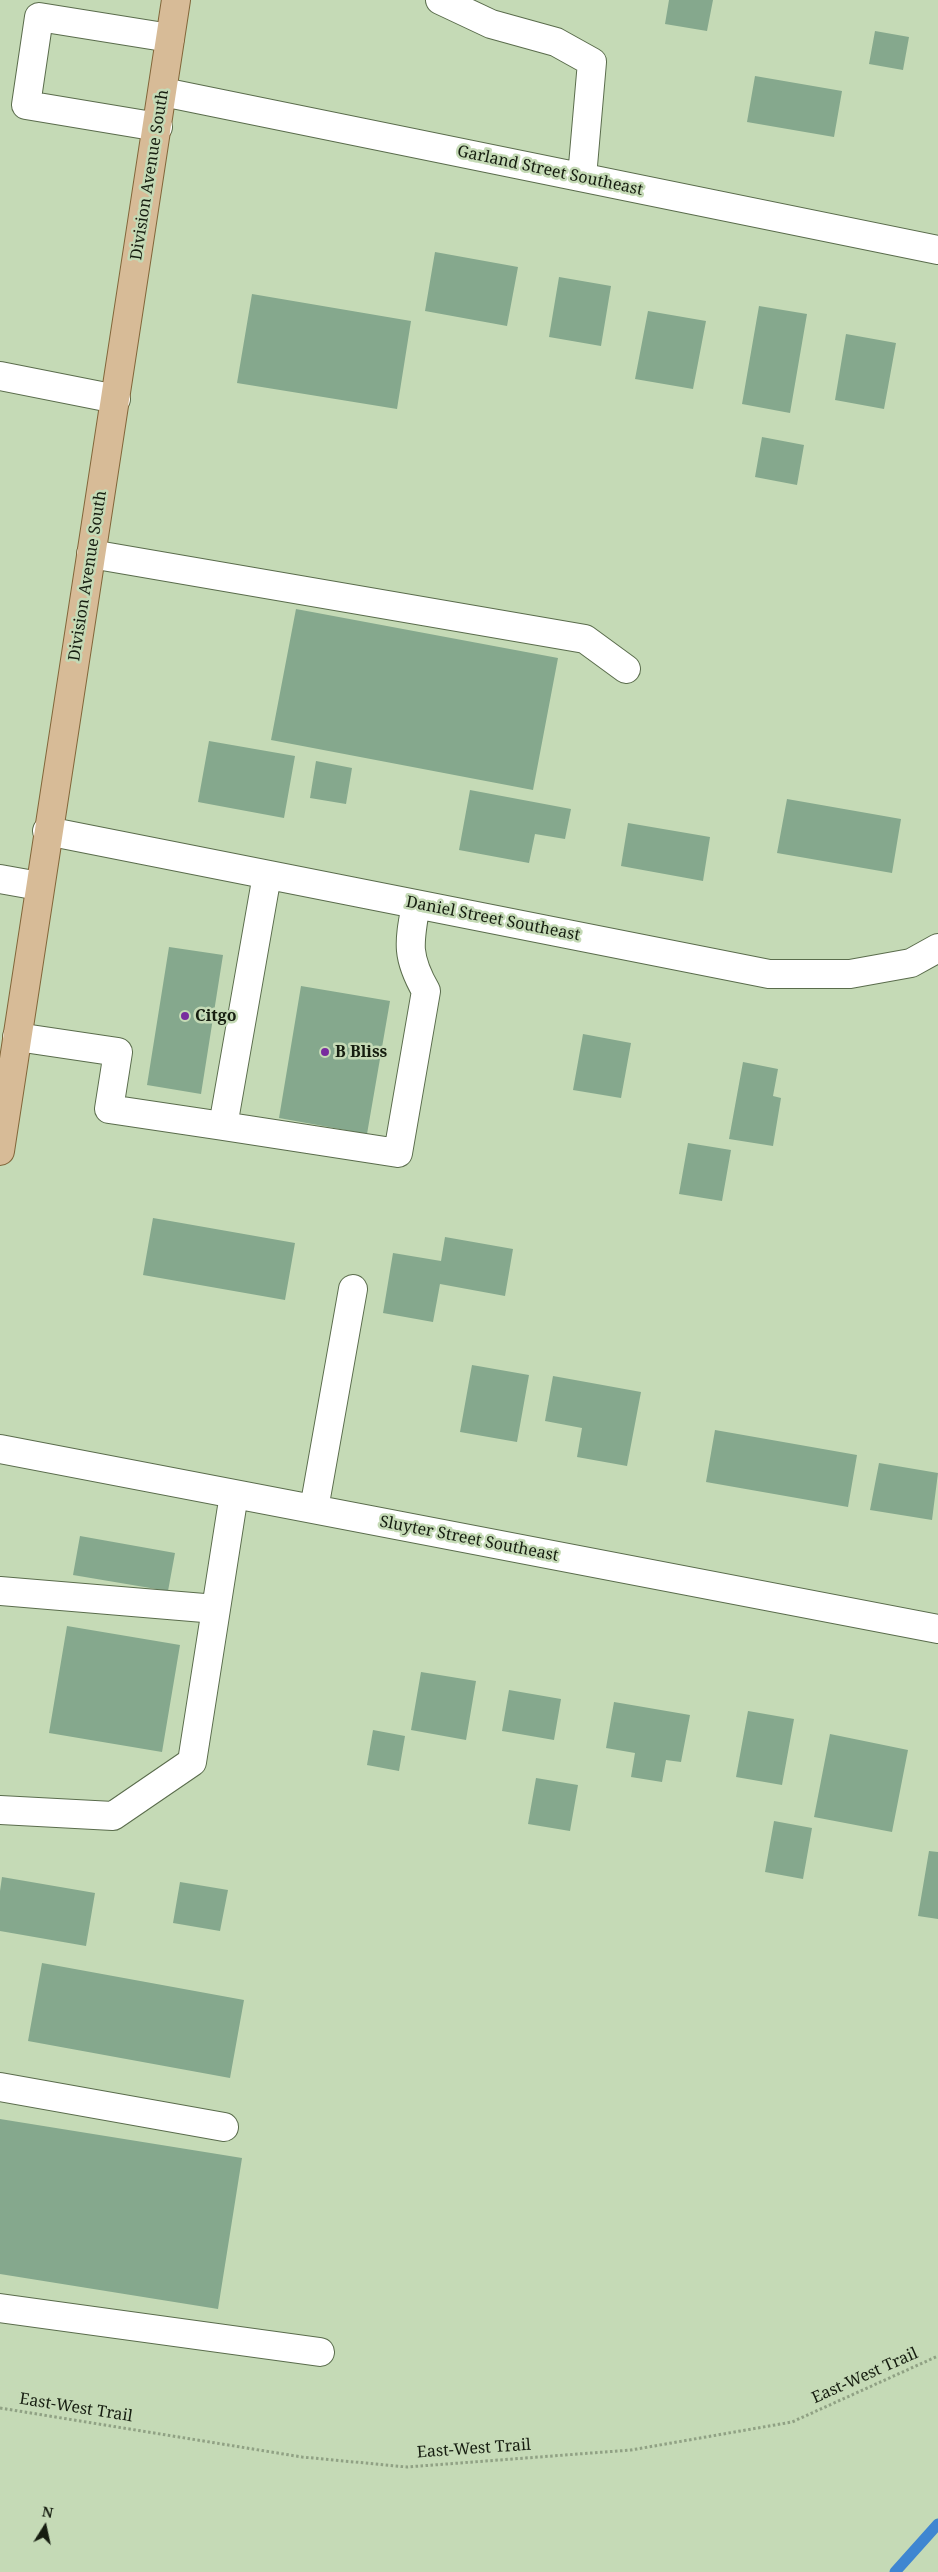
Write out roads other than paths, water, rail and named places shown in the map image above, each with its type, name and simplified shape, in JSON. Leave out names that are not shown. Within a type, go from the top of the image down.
[{"type":"main road","name":"Division Avenue South","points":[[0,1151],[47,831],[92,554],[176,0]]},
{"type":"street","points":[[440,0],[491,24],[556,42],[592,62],[582,178]]},
{"type":"street","points":[[158,127],[26,105],[39,17],[170,38]]},
{"type":"street","name":"Garland Street Southeast","points":[[163,92],[938,250]]},
{"type":"street","points":[[0,376],[116,398]]},
{"type":"street","points":[[92,554],[585,639],[626,669]]},
{"type":"street","name":"Daniel Street Southeast","points":[[47,831],[769,974],[850,974],[911,963],[938,948]]},
{"type":"street","points":[[223,1126],[267,874]]},
{"type":"street","points":[[0,879],[40,886]]},
{"type":"street","points":[[17,1037],[118,1052],[109,1109],[398,1153],[426,991],[413,969],[409,941],[416,904]]},
{"type":"street","points":[[314,1509],[353,1289]]},
{"type":"street","name":"Sluyter Street Southeast","points":[[0,1449],[938,1629]]},
{"type":"street","points":[[0,1810],[113,1816],[192,1762],[234,1494]]},
{"type":"street","points":[[0,1591],[216,1609]]},
{"type":"street","points":[[0,2087],[224,2128]]},
{"type":"street","points":[[0,2308],[320,2352]]},
{"type":"waterway","points":[[895,2572],[938,2524]]},
{"type":"place","name":"Citgo","points":[[185,1016]]},
{"type":"place","name":"B Bliss","points":[[325,1052]]}]
